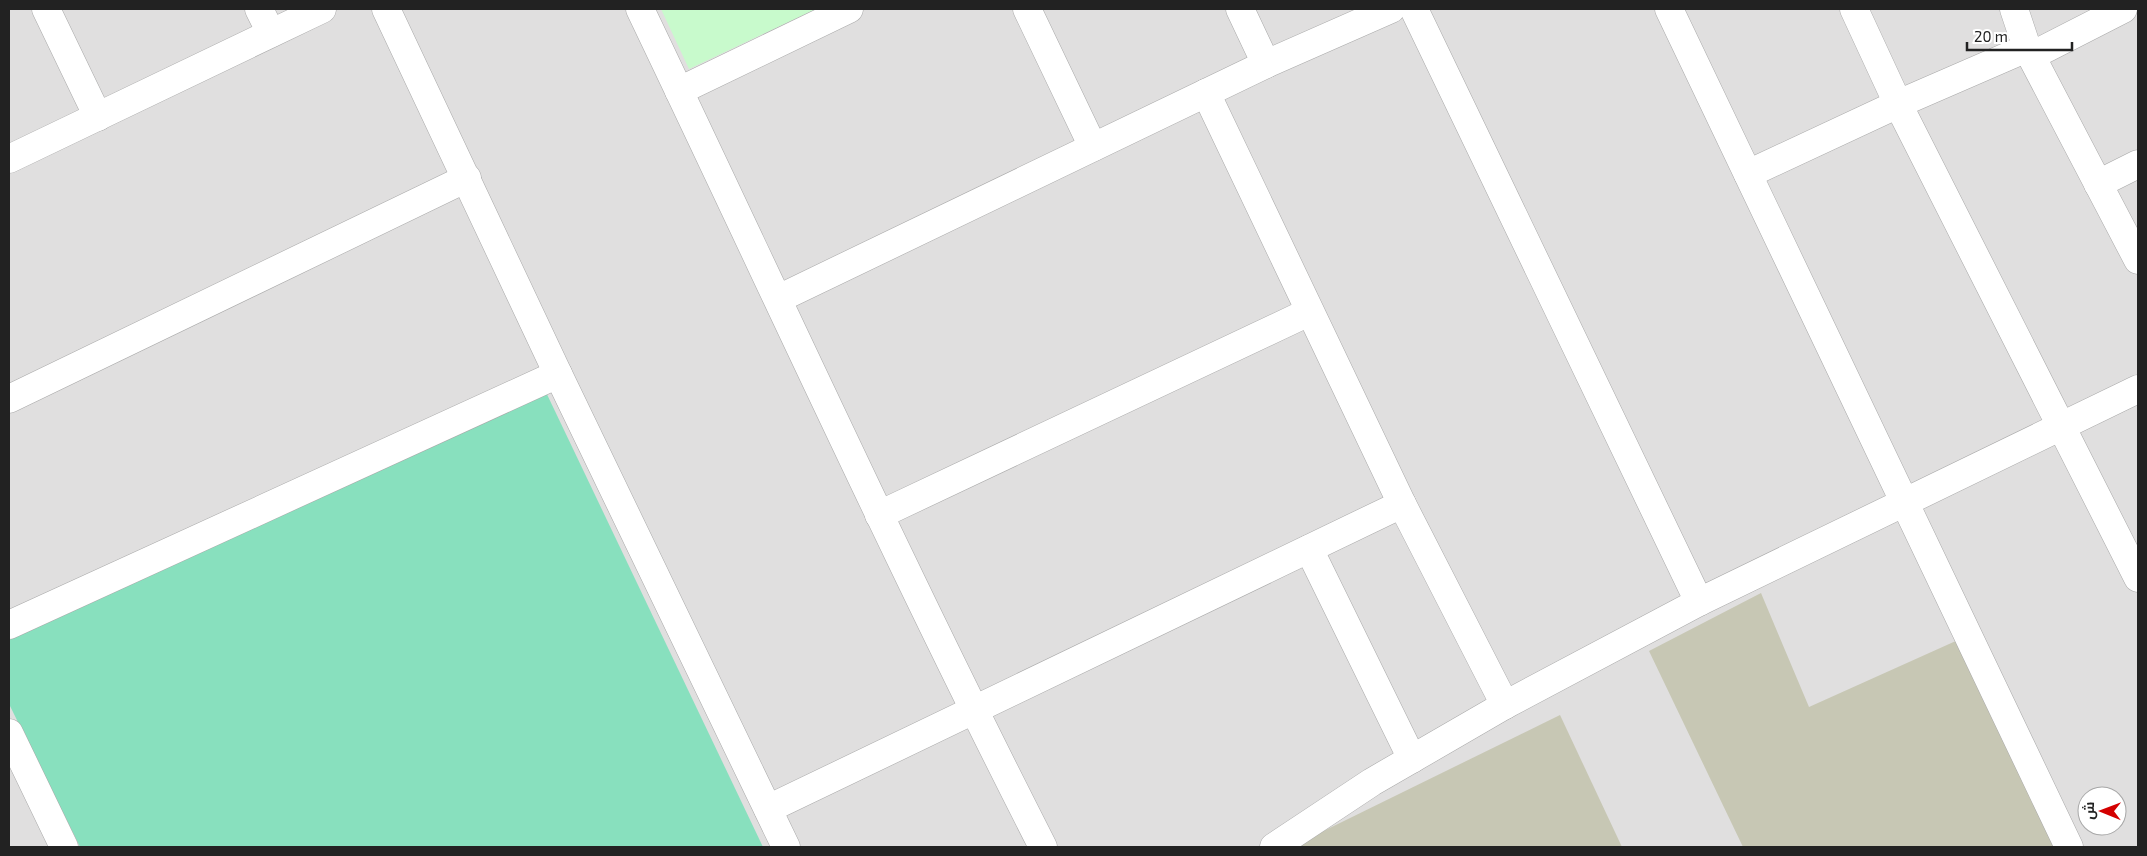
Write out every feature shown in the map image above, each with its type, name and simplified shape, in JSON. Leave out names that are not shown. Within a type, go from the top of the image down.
[{"type":"street","points":[[46,9],[98,117]]},
{"type":"street","points":[[259,9],[271,33]]},
{"type":"street","points":[[9,160],[322,9]]},
{"type":"street","points":[[386,9],[558,374],[786,847]]},
{"type":"street","points":[[640,9],[878,514],[973,710],[1043,847]]},
{"type":"street","points":[[679,91],[849,9]]},
{"type":"street","points":[[1027,9],[1093,147]]},
{"type":"street","points":[[1240,9],[1266,64]]},
{"type":"street","points":[[778,299],[1266,64],[1391,9]]},
{"type":"street","points":[[1414,9],[1699,602]]},
{"type":"street","points":[[1669,9],[2069,847]]},
{"type":"street","points":[[1854,9],[1898,104],[2063,426],[2138,578]]},
{"type":"street","points":[[2014,9],[2029,52],[2138,260]]},
{"type":"street","points":[[1748,174],[1898,104],[2029,52],[2123,9]]},
{"type":"street","points":[[1206,93],[1402,504],[1505,705]]},
{"type":"street","points":[[2098,184],[2138,164]]},
{"type":"street","points":[[9,399],[467,178]]},
{"type":"street","points":[[878,514],[1309,312]]},
{"type":"street","points":[[9,625],[558,374]]},
{"type":"street","points":[[1274,847],[1372,782],[1505,705],[1699,602],[2138,389]]},
{"type":"street","points":[[768,809],[1402,504]]},
{"type":"street","points":[[1309,549],[1412,759]]},
{"type":"street","points":[[9,733],[64,847]]},
{"type":"shaded area","points":[[9,9],[2138,9],[2138,847],[9,847]]},
{"type":"shaded area","points":[[1761,593],[1809,707],[1958,640],[2058,847],[1743,847],[1649,651]]},
{"type":"shaded area","points":[[1560,715],[1622,847],[1291,847]]},
{"type":"green space","points":[[661,9],[816,9],[689,69]]},
{"type":"green space","points":[[543,386],[763,847],[80,847],[9,704],[9,640]]}]
